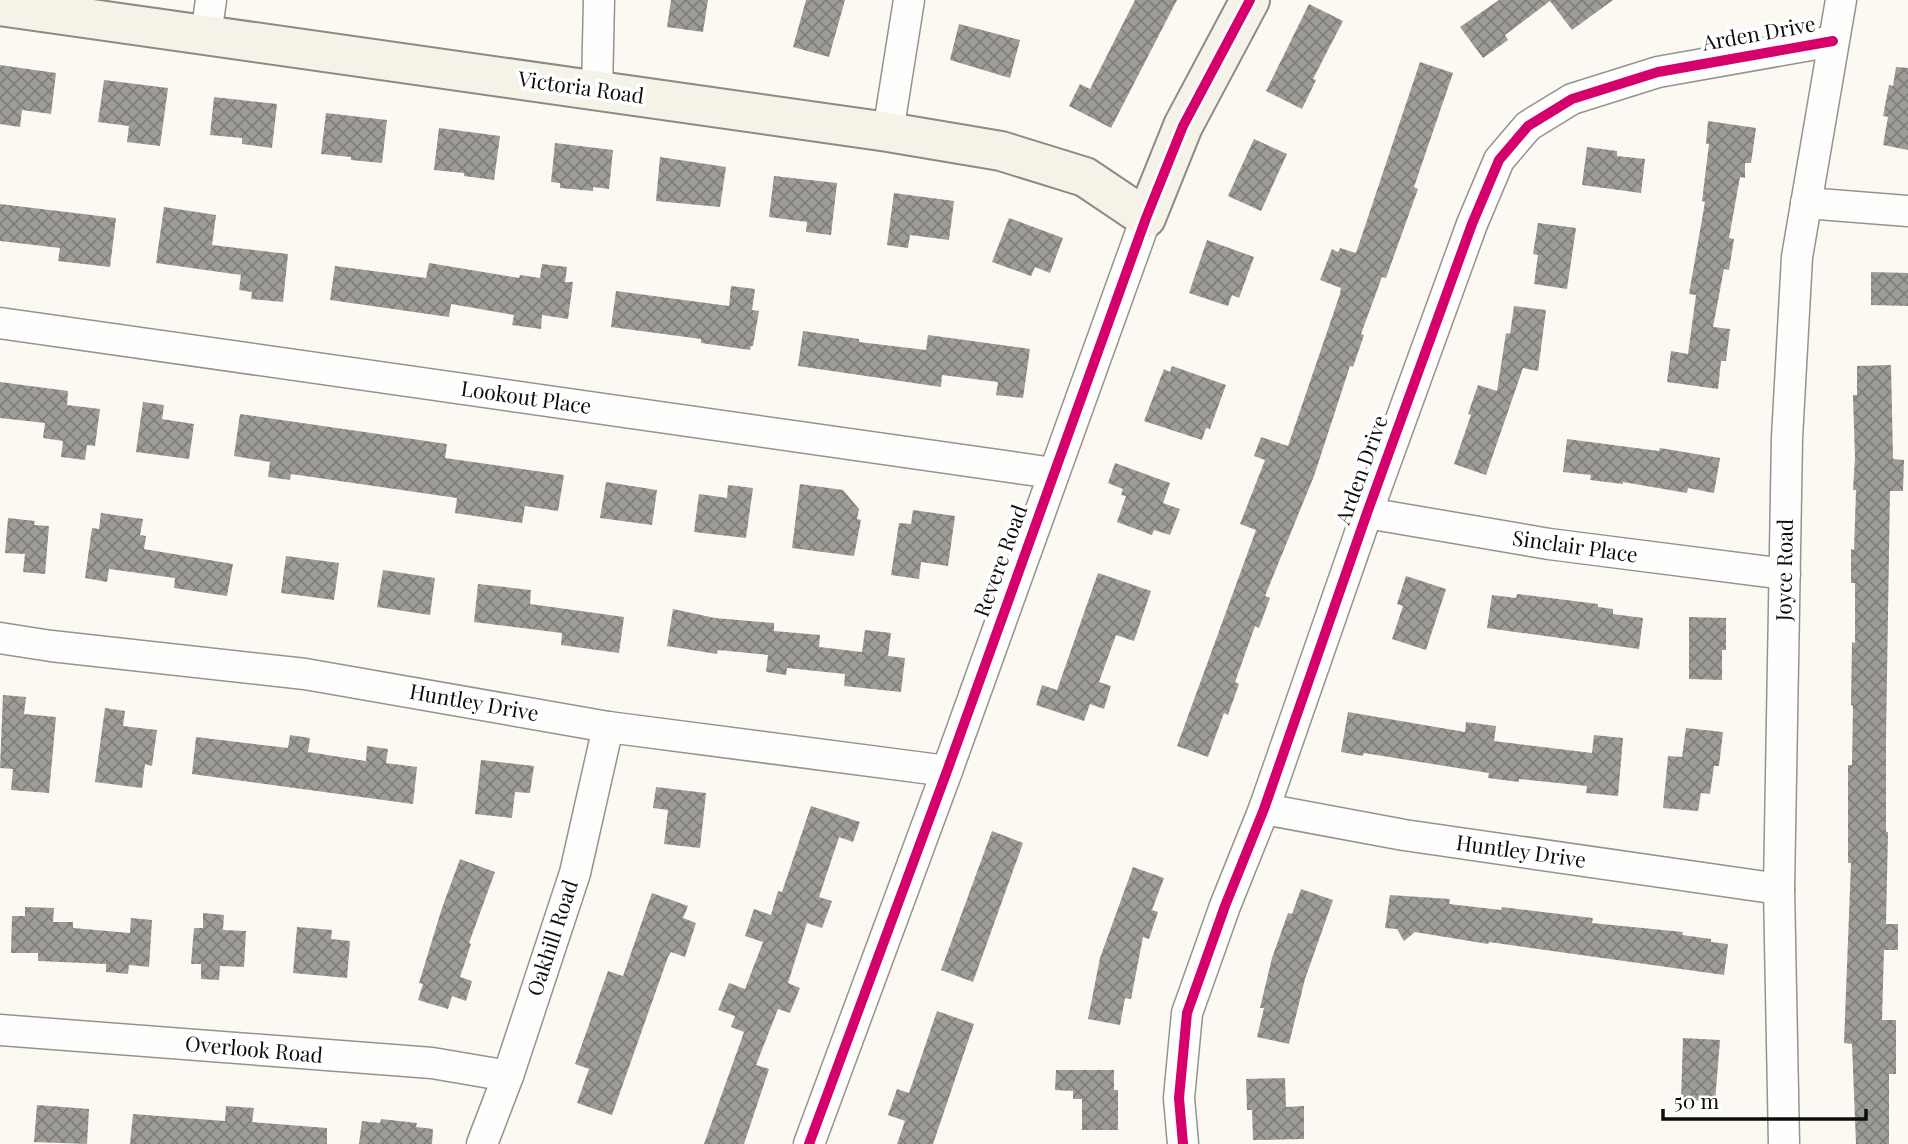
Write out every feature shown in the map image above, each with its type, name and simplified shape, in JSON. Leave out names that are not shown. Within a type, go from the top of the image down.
[{"type":"street","points":[[597,90],[599,0]]},
{"type":"street","points":[[888,132],[909,0]]},
{"type":"street","name":"Revere Road","points":[[809,1144],[947,771],[1146,218],[1183,126],[1250,0]]},
{"type":"street","name":"Joyce Road","points":[[1784,1144],[1779,889],[1788,424],[1797,257],[1841,0]]},
{"type":"street","name":"Victoria Road","points":[[0,6],[209,18],[597,90],[1001,151],[1084,177],[1146,218]]},
{"type":"street","name":"Arden Drive","points":[[1183,1144],[1179,1098],[1187,1013],[1225,906],[1264,809],[1367,513],[1472,224],[1499,160],[1528,126],[1572,99],[1658,72],[1833,41]]},
{"type":"street","points":[[1806,203],[1908,211]]},
{"type":"street","name":"Lookout Place","points":[[0,323],[1053,473]]},
{"type":"street","name":"Sinclair Place","points":[[1367,513],[1549,544],[1785,574]]},
{"type":"street","name":"Huntley Drive","points":[[0,638],[305,674],[608,727],[947,771]]},
{"type":"street","name":"Oakhill Road","points":[[482,1144],[508,1076],[575,873],[608,727]]},
{"type":"street","name":"Huntley Drive","points":[[1264,809],[1404,835],[1779,889]]},
{"type":"street","name":"Overlook Road","points":[[0,1030],[432,1063],[508,1076]]},
{"type":"building","points":[[671,0],[708,0],[703,32],[667,27]]},
{"type":"building","points":[[806,0],[845,0],[829,57],[793,47]]},
{"type":"building","points":[[1135,0],[1177,0],[1111,128],[1069,106],[1080,84],[1090,89]]},
{"type":"building","points":[[1499,0],[1613,0],[1572,30],[1550,1],[1505,35],[1508,40],[1483,58],[1460,27]]},
{"type":"building","points":[[1309,4],[1343,21],[1313,79],[1316,80],[1302,109],[1266,91]]},
{"type":"building","points":[[959,24],[1020,40],[1010,78],[950,60]]},
{"type":"building","points":[[1420,62],[1453,73],[1414,187],[1418,189],[1386,278],[1382,277],[1361,334],[1364,335],[1353,367],[1350,366],[1314,476],[1265,596],[1270,598],[1259,628],[1255,626],[1235,682],[1239,684],[1228,715],[1224,713],[1208,757],[1177,746],[1256,530],[1240,524],[1265,460],[1254,456],[1261,437],[1288,446],[1340,294],[1341,288],[1320,280],[1332,249],[1338,252],[1340,248],[1356,253]]},
{"type":"building","points":[[0,65],[56,73],[51,114],[22,110],[20,127],[0,124]]},
{"type":"building","points":[[1896,67],[1908,68],[1908,150],[1883,145],[1888,117],[1883,116],[1889,85],[1893,86]]},
{"type":"building","points":[[104,80],[168,88],[160,146],[127,142],[129,126],[98,122]]},
{"type":"building","points":[[214,97],[277,104],[272,148],[242,144],[242,138],[210,135]]},
{"type":"building","points":[[326,113],[387,120],[382,163],[321,154]]},
{"type":"building","points":[[1708,121],[1756,128],[1751,163],[1745,163],[1745,178],[1740,177],[1729,238],[1734,239],[1729,270],[1724,269],[1713,327],[1730,329],[1726,361],[1721,361],[1718,389],[1667,382],[1671,351],[1688,354],[1696,295],[1689,294],[1705,202],[1702,201],[1709,144],[1706,144]]},
{"type":"building","points":[[439,128],[500,136],[494,180],[434,170]]},
{"type":"building","points":[[1254,139],[1287,154],[1261,211],[1228,196]]},
{"type":"building","points":[[555,143],[613,150],[609,189],[593,187],[593,191],[560,188],[560,183],[551,182]]},
{"type":"building","points":[[1587,147],[1617,151],[1617,156],[1645,159],[1641,193],[1582,185]]},
{"type":"building","points":[[660,157],[726,167],[720,207],[656,201]]},
{"type":"building","points":[[774,176],[837,183],[831,235],[806,232],[807,222],[769,217]]},
{"type":"building","points":[[894,193],[954,201],[949,240],[910,235],[908,248],[887,245]]},
{"type":"building","points":[[0,204],[116,218],[110,267],[58,261],[60,248],[0,241]]},
{"type":"building","points":[[164,207],[216,215],[212,245],[288,254],[283,302],[251,299],[252,292],[239,290],[241,275],[156,263]]},
{"type":"building","points":[[1009,218],[1063,238],[1050,273],[1035,267],[1031,276],[992,262]]},
{"type":"building","points":[[1538,223],[1576,228],[1567,289],[1534,284],[1538,255],[1533,254]]},
{"type":"building","points":[[1207,240],[1254,257],[1239,298],[1232,295],[1228,306],[1189,293]]},
{"type":"building","points":[[429,263],[519,278],[520,275],[540,278],[542,264],[567,267],[565,282],[573,282],[568,319],[542,315],[541,329],[512,325],[514,315],[451,304],[449,317],[330,300],[335,266],[426,278]]},
{"type":"building","points":[[1871,272],[1908,273],[1908,306],[1871,305]]},
{"type":"building","points":[[731,286],[755,289],[752,310],[759,311],[750,350],[701,343],[701,339],[611,327],[616,291],[729,306]]},
{"type":"building","points":[[1514,306],[1546,310],[1538,371],[1523,368],[1486,475],[1454,464],[1478,385],[1497,391],[1506,333],[1510,334]]},
{"type":"building","points":[[803,331],[859,339],[859,342],[926,350],[928,335],[1030,349],[1023,398],[996,395],[998,382],[942,375],[941,387],[798,366]]},
{"type":"building","points":[[1891,365],[1893,459],[1904,460],[1903,491],[1890,491],[1886,738],[1886,924],[1898,924],[1898,950],[1884,950],[1882,1020],[1896,1020],[1896,1074],[1889,1074],[1889,1144],[1856,1144],[1852,1044],[1844,1043],[1851,863],[1848,863],[1848,765],[1852,765],[1852,642],[1855,643],[1855,583],[1851,583],[1856,490],[1853,490],[1853,395],[1857,395],[1857,366]]},
{"type":"building","points":[[1172,366],[1226,385],[1210,429],[1206,428],[1202,440],[1144,421],[1164,369],[1170,372]]},
{"type":"building","points":[[0,382],[68,391],[67,405],[100,409],[95,446],[87,445],[85,460],[61,457],[63,441],[43,438],[45,423],[0,418]]},
{"type":"building","points":[[143,402],[164,405],[162,419],[194,424],[189,459],[136,452]]},
{"type":"building","points":[[240,414],[447,444],[445,458],[564,475],[558,511],[525,506],[522,523],[455,513],[457,498],[291,474],[290,480],[268,477],[270,462],[234,456]]},
{"type":"building","points":[[1567,439],[1659,451],[1660,448],[1720,458],[1714,493],[1688,488],[1687,493],[1623,482],[1590,480],[1591,475],[1563,472]]},
{"type":"building","points":[[1115,463],[1170,483],[1163,503],[1180,509],[1170,535],[1154,530],[1152,535],[1117,522],[1126,496],[1121,495],[1123,489],[1108,483]]},
{"type":"building","points":[[606,482],[657,490],[652,525],[600,518]]},
{"type":"building","points":[[800,484],[843,490],[859,509],[857,519],[861,520],[854,556],[792,548]]},
{"type":"building","points":[[728,485],[753,488],[746,538],[694,532],[699,494],[727,498]]},
{"type":"building","points":[[913,510],[955,516],[948,566],[921,562],[919,579],[891,575],[899,523],[911,524]]},
{"type":"building","points":[[101,513],[143,519],[140,535],[146,536],[144,549],[233,564],[227,596],[174,588],[175,578],[109,569],[107,582],[85,578],[92,528],[99,529]]},
{"type":"building","points":[[8,518],[35,521],[34,525],[49,526],[45,574],[23,572],[25,554],[5,553]]},
{"type":"building","points":[[286,556],[339,563],[334,600],[281,593]]},
{"type":"building","points":[[383,570],[435,578],[430,615],[377,607]]},
{"type":"building","points":[[1098,573],[1151,591],[1134,641],[1116,635],[1099,682],[1111,686],[1104,709],[1090,704],[1084,721],[1036,705],[1042,685],[1057,690]]},
{"type":"building","points":[[1406,576],[1446,589],[1426,650],[1392,639],[1403,606],[1397,604]]},
{"type":"building","points":[[478,584],[531,590],[530,604],[624,617],[619,653],[561,645],[562,633],[474,622]]},
{"type":"building","points":[[1517,594],[1598,604],[1598,607],[1613,609],[1613,614],[1643,618],[1639,649],[1487,628],[1492,595],[1516,598]]},
{"type":"building","points":[[673,609],[715,618],[774,623],[774,631],[820,635],[819,647],[862,652],[865,630],[891,633],[888,656],[905,658],[901,692],[844,686],[845,674],[787,668],[786,675],[766,672],[768,655],[718,650],[717,654],[667,646]]},
{"type":"building","points":[[1689,617],[1726,618],[1722,680],[1689,679]]},
{"type":"building","points":[[3,695],[26,697],[24,714],[56,717],[49,793],[11,790],[13,769],[0,768]]},
{"type":"building","points":[[105,708],[125,711],[123,726],[157,730],[152,766],[145,764],[142,788],[95,782]]},
{"type":"building","points":[[1348,712],[1465,732],[1466,722],[1496,726],[1494,741],[1592,753],[1594,735],[1623,738],[1618,796],[1586,793],[1587,786],[1488,778],[1489,773],[1364,753],[1363,756],[1341,752]]},
{"type":"building","points":[[1686,728],[1723,732],[1719,766],[1714,766],[1710,794],[1701,793],[1698,811],[1663,808],[1668,756],[1682,757]]},
{"type":"building","points":[[290,735],[310,738],[308,752],[366,761],[367,746],[388,749],[386,763],[417,767],[413,804],[192,774],[196,737],[288,748]]},
{"type":"building","points":[[481,760],[534,766],[530,793],[515,792],[512,818],[475,814]]},
{"type":"building","points":[[656,787],[706,793],[700,848],[664,844],[668,810],[653,808]]},
{"type":"building","points":[[811,806],[860,822],[853,842],[839,837],[819,897],[832,901],[822,928],[807,923],[788,983],[800,988],[790,1013],[778,1009],[756,1065],[769,1069],[744,1144],[704,1144],[744,1032],[731,1027],[735,1016],[718,1010],[729,983],[745,989],[763,942],[745,936],[754,909],[771,915],[778,891],[782,892]]},
{"type":"building","points":[[992,831],[1023,843],[973,982],[941,970]]},
{"type":"building","points":[[460,859],[495,872],[469,943],[471,944],[460,977],[472,981],[466,1001],[452,996],[448,1009],[418,1000],[423,984],[419,983]]},
{"type":"building","points":[[1133,867],[1164,878],[1152,910],[1158,912],[1149,939],[1143,937],[1131,999],[1125,998],[1120,1025],[1088,1019],[1100,958]]},
{"type":"building","points":[[1301,889],[1333,900],[1305,979],[1289,1044],[1257,1037],[1264,1008],[1260,1008],[1272,958],[1288,913],[1292,914]]},
{"type":"building","points":[[652,893],[688,906],[683,918],[696,923],[685,957],[671,952],[668,957],[612,1115],[577,1103],[589,1069],[575,1064],[608,971],[623,976]]},
{"type":"building","points":[[1390,895],[1450,899],[1449,904],[1501,910],[1502,907],[1593,918],[1592,923],[1683,932],[1682,935],[1728,944],[1724,975],[1415,932],[1404,941],[1397,929],[1385,928]]},
{"type":"building","points":[[25,907],[54,908],[53,922],[73,922],[73,928],[130,933],[131,918],[152,920],[149,967],[129,965],[128,974],[106,972],[106,964],[38,961],[38,953],[11,953],[12,916],[25,916]]},
{"type":"building","points":[[203,913],[224,915],[223,930],[246,931],[244,967],[220,966],[219,980],[201,979],[201,964],[191,964],[194,928],[203,928]]},
{"type":"building","points":[[297,927],[332,930],[331,939],[350,941],[347,978],[293,973]]},
{"type":"building","points":[[937,1011],[974,1024],[933,1144],[897,1144],[905,1121],[888,1115],[897,1089],[909,1093]]},
{"type":"building","points":[[1683,1038],[1720,1040],[1715,1101],[1681,1100]]},
{"type":"building","points":[[1056,1070],[1114,1070],[1114,1090],[1118,1090],[1118,1130],[1082,1130],[1082,1099],[1073,1099],[1073,1091],[1055,1090]]},
{"type":"building","points":[[1285,1078],[1286,1107],[1304,1106],[1304,1139],[1253,1140],[1252,1110],[1247,1110],[1246,1079]]},
{"type":"building","points":[[37,1105],[89,1109],[87,1144],[34,1142]]},
{"type":"building","points":[[226,1106],[254,1108],[252,1122],[327,1128],[327,1144],[130,1144],[133,1114],[225,1121]]},
{"type":"building","points":[[381,1119],[417,1123],[416,1127],[433,1129],[432,1144],[359,1144],[362,1121],[380,1123]]},
{"type":"cycle path","points":[[809,1144],[947,771],[1146,218],[1183,126],[1250,0]]},
{"type":"cycle path","points":[[1183,1144],[1179,1098],[1187,1013],[1225,906],[1264,809],[1367,513],[1472,224],[1499,160],[1528,126],[1572,99],[1658,72],[1833,41]]}]
